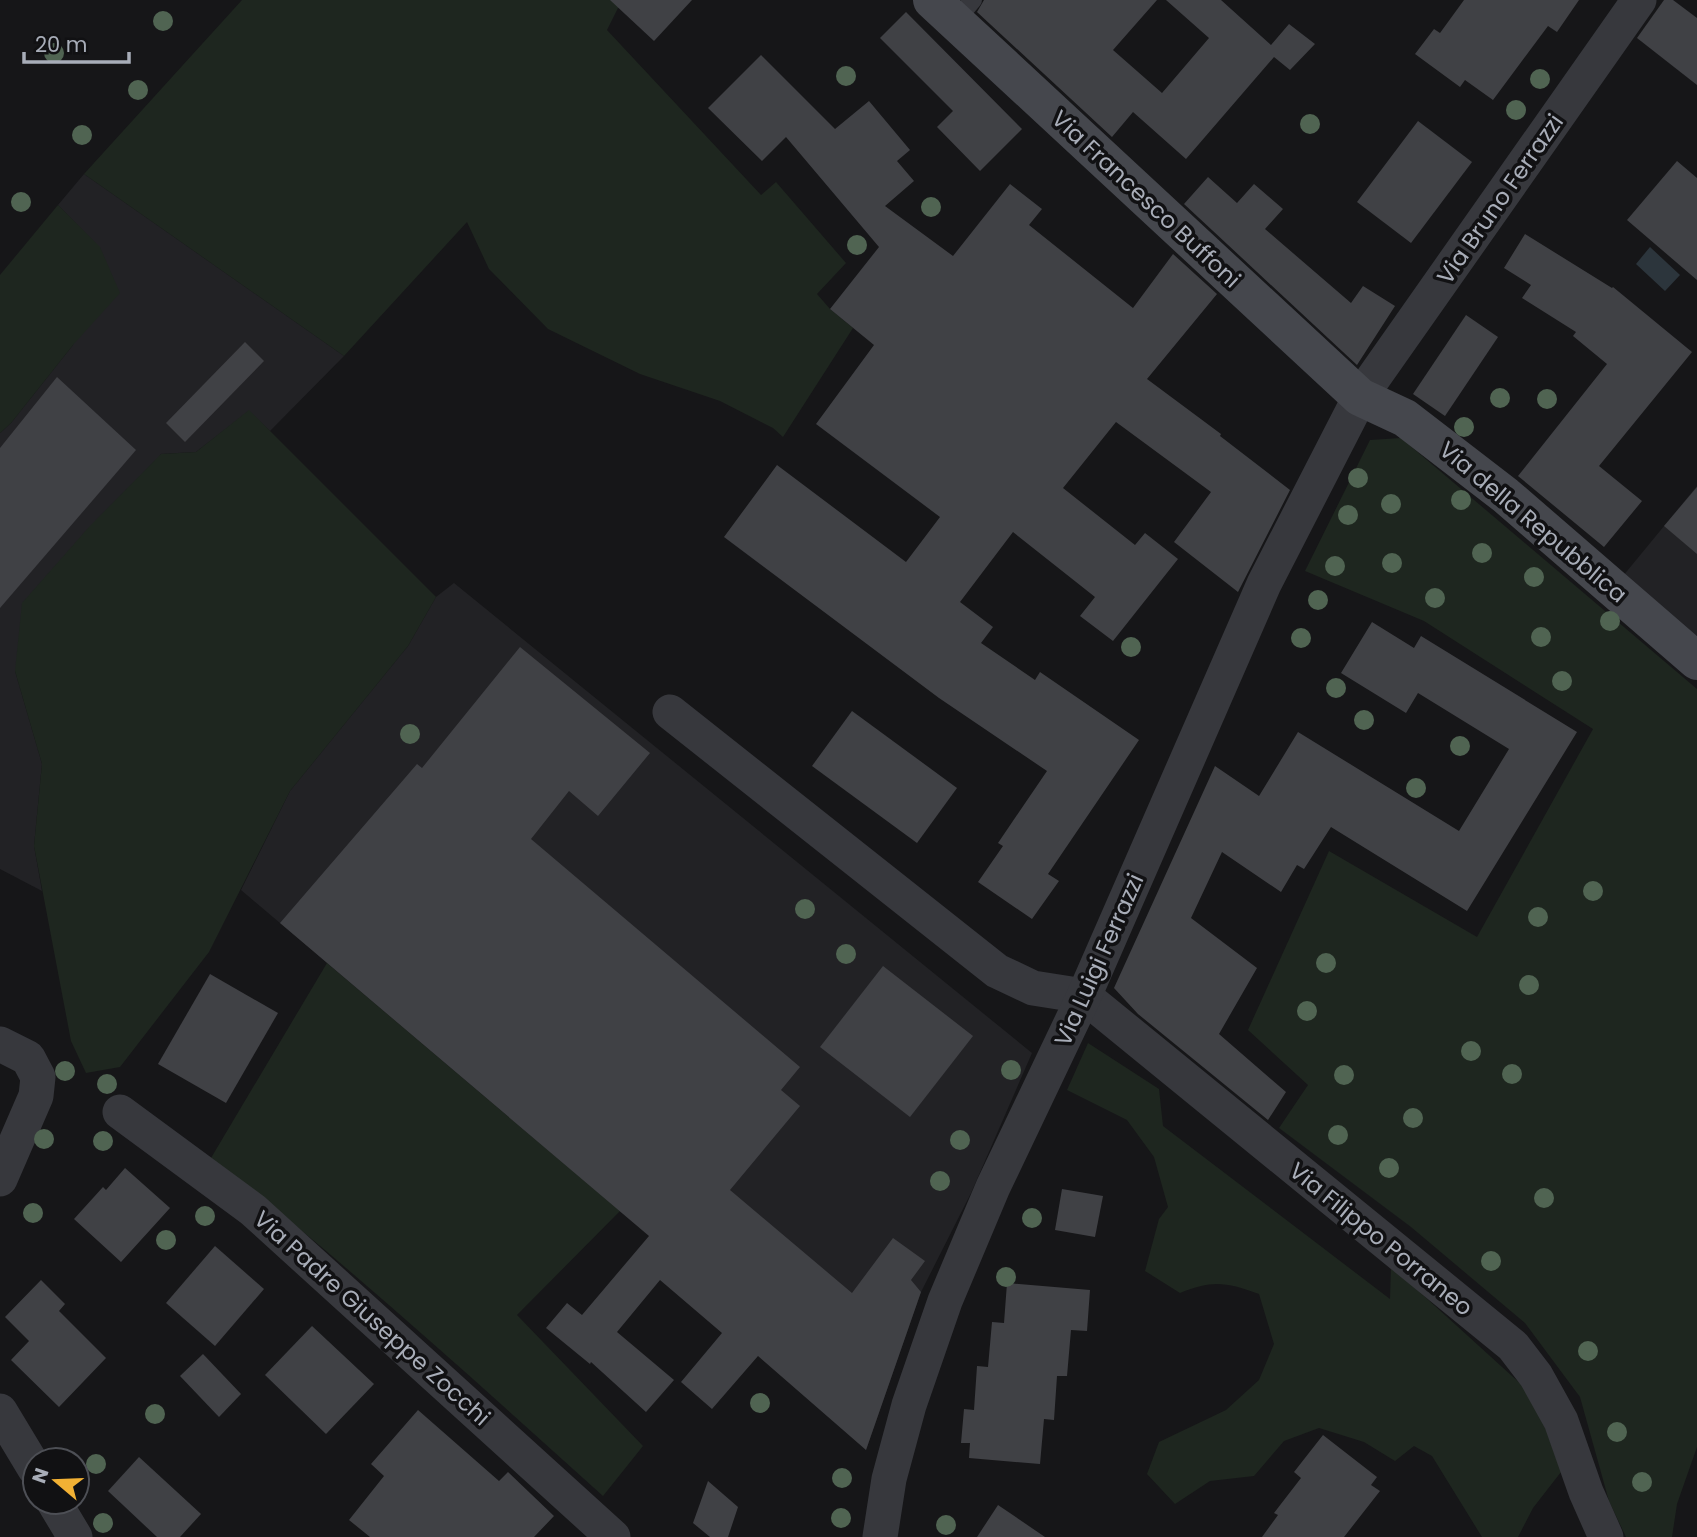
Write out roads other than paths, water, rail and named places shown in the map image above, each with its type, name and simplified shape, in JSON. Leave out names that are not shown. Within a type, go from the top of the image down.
[{"type":"street","name":"Via Bruno Ferrazzi","points":[[1360,397],[1639,0]]},
{"type":"street","name":"Via Francesco Buffoni","points":[[953,7],[1360,397]]},
{"type":"street","name":"Via della Repubblica","points":[[1360,397],[1405,418],[1506,495],[1697,661]]},
{"type":"street","name":"Via Luigi Ferrazzi","points":[[880,1537],[889,1479],[909,1405],[945,1301],[993,1187],[1084,996],[1264,584],[1360,397]]},
{"type":"street","points":[[670,712],[997,971],[1033,989],[1084,996]]},
{"type":"street","name":"Via Filippo Porraneo","points":[[1084,996],[1513,1346],[1536,1376],[1561,1420],[1586,1492],[1606,1537]]},
{"type":"street","points":[[0,1044],[28,1058],[38,1077],[36,1096],[0,1178]]},
{"type":"street","name":"Via Padre Giuseppe Zocchi","points":[[120,1112],[253,1210],[614,1537]]},
{"type":"street","points":[[0,1411],[21,1446]]},
{"type":"street","points":[[62,1516],[75,1537]]}]
